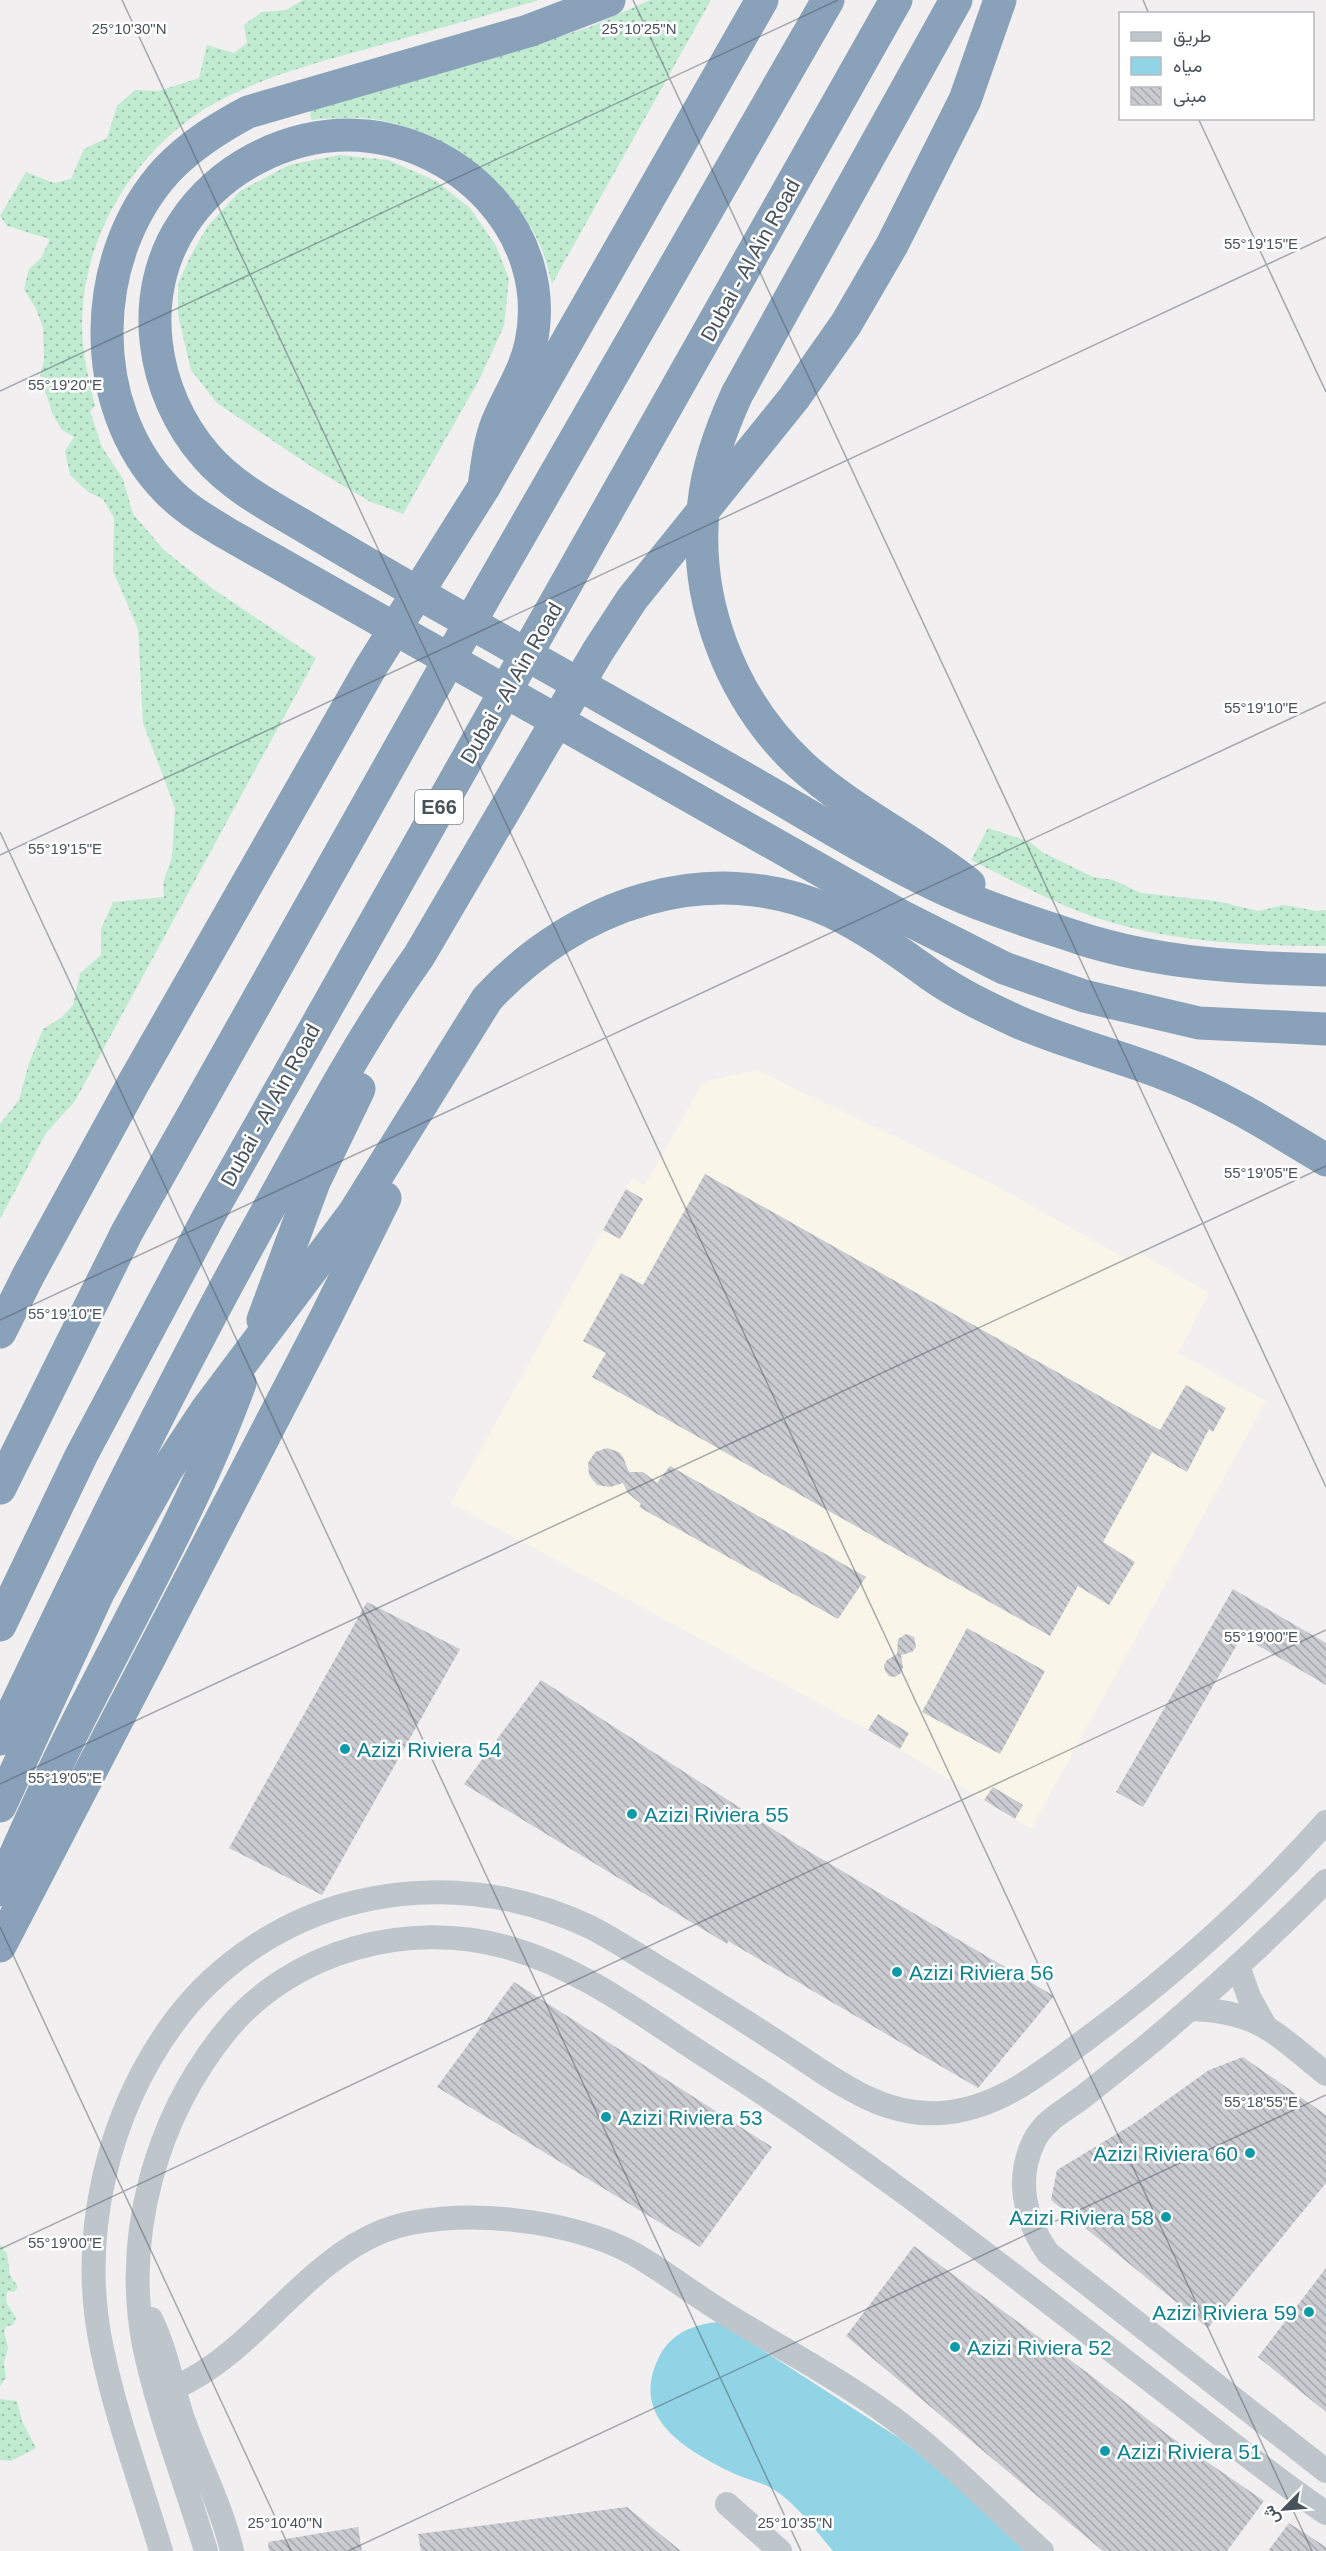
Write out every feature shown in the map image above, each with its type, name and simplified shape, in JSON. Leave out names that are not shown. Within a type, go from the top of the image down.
[{"type":"highway","points":[[609,0],[528,31],[248,112],[218,128],[191,147],[166,171],[146,198],[129,228],[116,266],[109,299],[107,333],[112,379],[117,401],[129,433],[146,463],[167,490],[192,512],[903,917],[1004,968],[1084,996],[1199,1023]]},
{"type":"highway","points":[[0,1332],[134,1082],[371,666],[484,487],[762,0]]},
{"type":"highway","points":[[0,1488],[127,1232],[488,591],[828,0]]},
{"type":"highway","name":"Dubai - Al Ain Road","points":[[0,1625],[81,1456],[210,1214],[896,0]]},
{"type":"highway","points":[[956,0],[749,371],[725,420],[709,474],[701,530],[704,584],[724,651],[752,706],[784,747],[802,766],[828,786],[958,876],[1003,911]]},
{"type":"highway","points":[[0,1739],[111,1506],[238,1263],[370,1030],[419,956],[598,651],[632,599],[794,398],[846,324],[892,245],[965,100],[1000,0]]},
{"type":"highway","points":[[484,487],[490,444],[496,424],[523,370],[531,345],[534,319],[529,268],[521,243],[508,220],[486,194],[447,162],[414,147],[385,139],[351,135],[318,138],[285,145],[262,156],[227,178],[200,202],[183,224],[170,248],[159,277],[155,304],[158,359],[175,411],[189,435],[228,477],[251,494],[346,552],[934,884],[1081,939],[1150,957],[1220,967],[1326,970]]},
{"type":"highway","points":[[0,1806],[98,1593],[166,1471],[205,1412],[354,1214],[488,999],[511,974],[537,952],[573,928],[602,914],[663,895],[727,888],[782,895],[833,913],[906,955],[931,975],[983,1005],[1021,1023],[1162,1073],[1209,1094],[1326,1160]]},
{"type":"highway","points":[[906,955],[982,984],[1055,1007],[1121,1022],[1326,1029]]},
{"type":"highway","points":[[0,1890],[47,1783],[191,1500],[225,1424],[314,1182],[396,1017],[419,956]]},
{"type":"highway","points":[[0,1946],[437,1100],[455,1052]]},
{"type":"street","points":[[161,2551],[113,2396],[100,2344],[94,2289],[96,2224],[101,2192],[119,2127],[144,2067],[182,2011],[205,1985],[259,1943],[320,1913],[380,1896],[441,1891],[507,1899],[565,1916],[593,1929],[711,1999],[872,2101],[910,2113],[956,2112],[978,2107],[1002,2097],[1030,2081],[1132,2005],[1199,1950],[1269,1883],[1326,1822]]},
{"type":"street","points":[[1326,1881],[1190,2009],[1119,2069],[1045,2124],[1034,2141],[1024,2179],[1024,2199],[1029,2218],[1037,2237],[1048,2253],[1326,2470]]},
{"type":"street","points":[[206,2551],[153,2379],[145,2349],[138,2298],[137,2272],[144,2211],[160,2149],[191,2082],[220,2038],[240,2014],[262,1994],[288,1978],[341,1953],[399,1939],[458,1937],[507,1947],[561,1967],[612,1996],[782,2104],[903,2191],[1326,2513]]},
{"type":"street","points":[[1238,1966],[1249,1997],[1264,2024]]},
{"type":"street","points":[[1190,2009],[1228,2012],[1264,2024],[1326,2074]]},
{"type":"street","points":[[174,2388],[219,2362],[252,2335],[336,2257],[369,2237],[409,2224],[436,2220],[509,2219],[545,2224],[580,2231],[634,2253],[712,2306],[878,2407],[916,2436],[1042,2551]]},
{"type":"street","points":[[138,2298],[154,2326],[193,2446],[219,2507],[232,2551]]},
{"type":"street","points":[[185,2483],[193,2459],[193,2446]]},
{"type":"street","points":[[727,2504],[780,2551]]},
{"type":"shaded area","points":[[757,1070],[993,1184],[1128,1260],[1135,1250],[1209,1293],[1178,1353],[1266,1401],[1031,1829],[868,1730],[451,1503],[632,1178],[645,1185],[703,1082]]},
{"type":"green space","points":[[303,0],[539,0],[301,68],[266,80],[215,103],[187,121],[138,169],[119,197],[103,227],[84,292],[83,346],[95,406],[90,411],[102,447],[123,479],[133,514],[164,550],[213,589],[316,658],[75,1101],[46,1133],[0,1219],[0,1124],[19,1100],[29,1063],[43,1029],[62,1017],[73,1005],[80,973],[101,955],[101,929],[113,902],[164,897],[163,883],[172,857],[175,808],[143,723],[138,629],[113,571],[114,518],[103,499],[88,492],[70,475],[65,451],[74,437],[62,430],[53,415],[40,375],[44,361],[43,328],[36,309],[24,289],[29,269],[41,258],[50,239],[7,226],[0,216],[26,172],[54,183],[71,179],[84,149],[107,138],[117,106],[135,90],[159,91],[199,78],[207,45],[234,53],[247,43],[244,25],[262,12],[286,10]]},
{"type":"green space","points":[[650,0],[711,0],[552,284],[543,251],[526,219],[494,180],[454,149],[409,128],[375,119],[311,120],[310,106],[523,48],[590,27]]},
{"type":"green space","points":[[339,155],[388,160],[436,181],[470,208],[496,246],[509,279],[504,326],[479,380],[403,514],[369,501],[315,469],[217,403],[191,370],[178,315],[178,284],[190,257],[207,227],[240,191],[289,165]]},
{"type":"green space","points":[[988,828],[1030,842],[1042,852],[1093,877],[1113,880],[1141,893],[1216,901],[1258,911],[1284,905],[1317,911],[1326,910],[1326,946],[1241,944],[1183,938],[1100,919],[1050,899],[971,860]]},
{"type":"green space","points":[[0,2244],[7,2254],[10,2275],[18,2287],[14,2292],[8,2291],[6,2295],[7,2303],[16,2318],[13,2325],[7,2326],[4,2331],[8,2348],[4,2363],[6,2378],[0,2386]]},
{"type":"green space","points":[[0,2399],[17,2401],[22,2421],[36,2448],[11,2461],[0,2460]]},
{"type":"water","points":[[719,2322],[899,2438],[933,2465],[1026,2551],[833,2551],[782,2495],[717,2465],[682,2443],[657,2415],[651,2398],[651,2379],[659,2357],[677,2336],[701,2325]]},
{"type":"building","points":[[705,1174],[1160,1430],[1186,1385],[1226,1408],[1213,1432],[1209,1429],[1187,1472],[1152,1452],[1103,1542],[1135,1562],[1109,1605],[1078,1586],[1050,1636],[592,1377],[606,1353],[583,1341],[621,1273],[643,1285]]},
{"type":"building","points":[[626,1189],[643,1199],[620,1239],[603,1230]]},
{"type":"building","points":[[607,1448],[619,1452],[629,1472],[643,1472],[657,1483],[670,1466],[866,1577],[838,1619],[639,1507],[641,1504],[628,1493],[623,1483],[610,1487],[597,1485],[589,1475],[588,1463],[595,1452]]},
{"type":"building","points":[[1233,1589],[1326,1643],[1326,1685],[1242,1636],[1143,1807],[1116,1792]]},
{"type":"building","name":"Azizi Riviera 54","points":[[367,1602],[460,1649],[322,1895],[229,1848]]},
{"type":"building","points":[[967,1628],[1045,1671],[1000,1754],[922,1712]]},
{"type":"building","points":[[906,1634],[914,1637],[916,1647],[912,1652],[901,1655],[903,1667],[901,1673],[895,1677],[889,1676],[884,1665],[887,1660],[897,1654],[898,1639]]},
{"type":"building","points":[[541,1680],[798,1845],[1054,1996],[978,2088],[728,1941],[727,1944],[464,1784]]},
{"type":"building","points":[[878,1714],[909,1733],[900,1749],[868,1730]]},
{"type":"building","points":[[993,1787],[1023,1805],[1015,1819],[984,1800]]},
{"type":"building","name":"Azizi Riviera 53","points":[[514,1982],[772,2147],[700,2247],[437,2087]]},
{"type":"building","points":[[1243,2057],[1326,2115],[1326,2183],[1208,2328],[1051,2200],[1057,2170],[1133,2124],[1209,2070]]},
{"type":"building","points":[[914,2246],[1168,2435],[1264,2501],[1227,2551],[1103,2551],[846,2336]]},
{"type":"building","name":"Azizi Riviera 59","points":[[1326,2268],[1326,2412],[1258,2357]]},
{"type":"building","points":[[627,2507],[681,2551],[421,2551],[418,2534]]},
{"type":"building","points":[[1289,2523],[1326,2547],[1326,2551],[1268,2551]]},
{"type":"building","points":[[358,2527],[362,2551],[269,2551],[268,2542]]},
{"type":"place","name":"Azizi Riviera 54","points":[[345,1749]]},
{"type":"place","name":"Azizi Riviera 55","points":[[632,1814]]},
{"type":"place","name":"Azizi Riviera 56","points":[[897,1972]]},
{"type":"place","name":"Azizi Riviera 53","points":[[606,2117]]},
{"type":"place","name":"Azizi Riviera 60","points":[[1250,2153]]},
{"type":"place","name":"Azizi Riviera 58","points":[[1166,2217]]},
{"type":"place","name":"Azizi Riviera 59","points":[[1309,2312]]},
{"type":"place","name":"Azizi Riviera 52","points":[[955,2347]]},
{"type":"place","name":"Azizi Riviera 51","points":[[1105,2451]]}]
